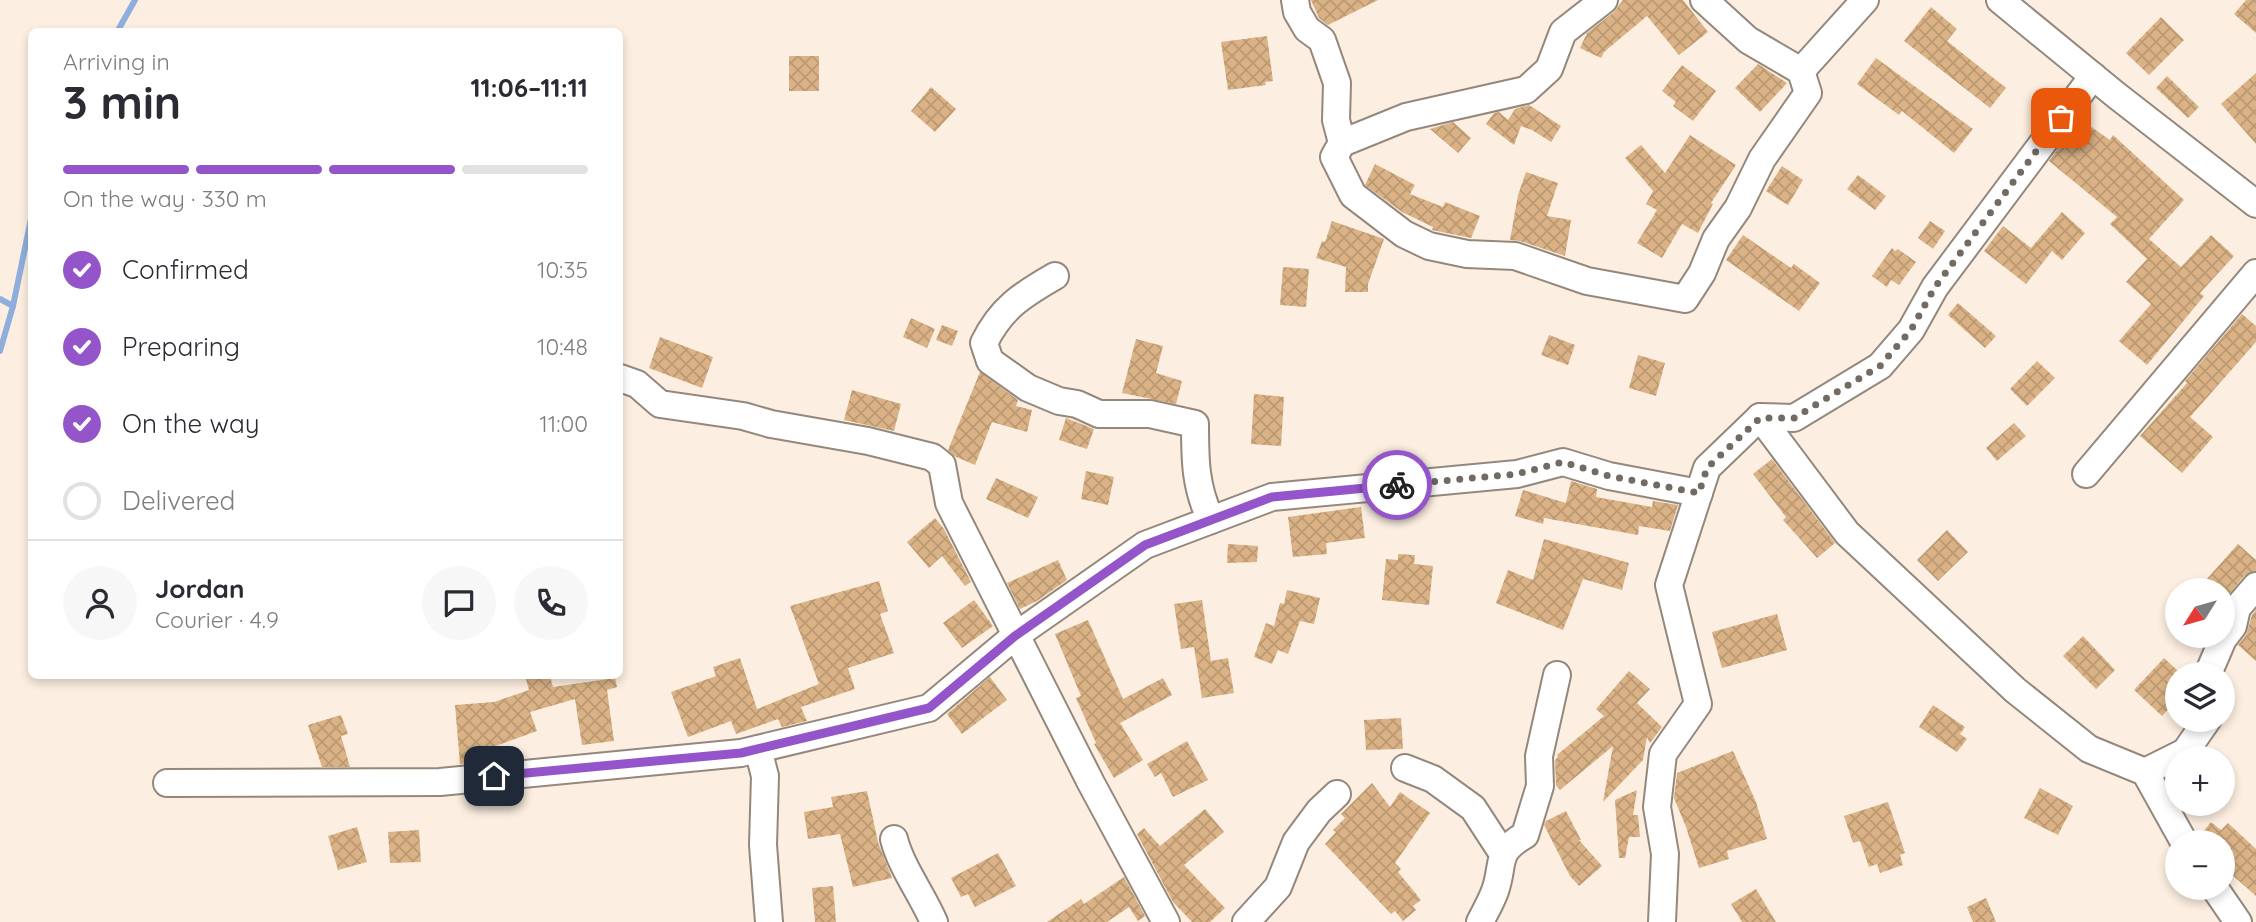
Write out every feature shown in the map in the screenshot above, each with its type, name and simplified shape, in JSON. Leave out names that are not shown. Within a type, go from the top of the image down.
[{"type":"street","points":[[1295,0],[1297,12],[1307,29],[1322,40],[1338,83],[1336,120],[1342,143],[1335,157],[1353,195],[1404,234],[1429,246],[1467,254],[1515,256],[1587,281],[1685,299],[1702,273],[1716,239],[1738,208],[1762,159],[1808,93],[1801,71],[1748,40],[1704,0]]},
{"type":"street","points":[[1342,143],[1406,117],[1526,90],[1549,69],[1563,32],[1604,0]]},
{"type":"street","points":[[1801,71],[1865,0]]},
{"type":"street","points":[[2000,0],[2256,204]]},
{"type":"street","points":[[1662,922],[1665,854],[1657,807],[1663,754],[1698,704],[1669,585],[1707,468],[1760,418],[1794,418],[1880,366],[1911,330],[1935,287],[2093,76]]},
{"type":"street","points":[[2086,474],[2256,273]]},
{"type":"street","points":[[1055,276],[1022,296],[995,320],[984,343],[990,361],[1028,388],[1099,414],[1150,414],[1195,424],[1195,465],[1201,500],[1211,520]]},
{"type":"street","points":[[623,378],[636,384],[660,404],[743,416],[771,424],[868,441],[932,457],[942,465],[949,503],[1015,636],[1166,922]]},
{"type":"street","points":[[1760,418],[1847,533],[2015,690],[2089,749],[2145,772],[2177,830]]},
{"type":"street","points":[[167,783],[440,782],[741,753],[929,708],[1015,636],[1145,545],[1272,497],[1517,474],[1563,462],[1609,476],[1699,493]]},
{"type":"street","points":[[2213,662],[2223,639],[2233,626],[2237,608],[2256,586]]},
{"type":"street","points":[[1480,922],[1495,892],[1503,854],[1508,844],[1525,835],[1540,786],[1539,756],[1558,675]]},
{"type":"street","points":[[2145,772],[2185,752],[2199,732]]},
{"type":"street","points":[[758,749],[765,776],[763,845],[769,922]]},
{"type":"street","points":[[1405,768],[1433,779],[1473,808],[1503,854]]},
{"type":"street","points":[[1246,922],[1278,887],[1296,842],[1319,811],[1337,794]]},
{"type":"street","points":[[894,839],[898,855],[934,922]]},
{"type":"street","points":[[2223,900],[2238,922]]},
{"type":"building","points":[[1311,0],[1378,0],[1328,25],[1319,18]]},
{"type":"building","points":[[1623,0],[1683,0],[1708,32],[1679,55],[1647,16],[1604,52],[1601,58],[1580,48],[1587,33],[1614,12]]},
{"type":"building","points":[[2246,0],[2256,0],[2256,33],[2234,14]]},
{"type":"building","points":[[1931,7],[1957,29],[1947,41],[2006,88],[1990,108],[1904,41]]},
{"type":"building","points":[[2161,17],[2184,40],[2149,75],[2126,53]]},
{"type":"building","points":[[1267,36],[1273,81],[1265,82],[1266,85],[1228,90],[1221,42]]},
{"type":"building","points":[[789,56],[819,56],[819,91],[789,91]]},
{"type":"building","points":[[1876,58],[1973,129],[1954,153],[1902,111],[1899,115],[1857,84]]},
{"type":"building","points":[[1758,64],[1787,83],[1760,112],[1735,88]]},
{"type":"building","points":[[1682,65],[1716,91],[1693,121],[1673,106],[1676,102],[1662,91]]},
{"type":"building","points":[[2256,73],[2256,144],[2221,104]]},
{"type":"building","points":[[2167,76],[2199,107],[2188,118],[2156,88]]},
{"type":"building","points":[[931,87],[956,109],[935,132],[911,111]]},
{"type":"building","points":[[1529,105],[1561,126],[1551,142],[1521,126],[1514,145],[1486,124],[1494,113],[1499,112],[1508,120],[1515,109]]},
{"type":"building","points":[[2080,119],[2110,140],[2113,135],[2184,200],[2149,239],[2181,267],[2211,235],[2234,256],[2200,293],[2204,296],[2147,365],[2119,341],[2151,304],[2126,282],[2147,259],[2110,224],[2117,217],[2049,161]]},
{"type":"building","points":[[1453,122],[1471,138],[1458,153],[1430,129]]},
{"type":"building","points":[[1690,135],[1736,165],[1711,203],[1713,204],[1698,233],[1682,224],[1662,258],[1637,243],[1657,210],[1646,204],[1653,191],[1625,158],[1641,145],[1665,173]]},
{"type":"building","points":[[1375,164],[1415,185],[1410,194],[1443,207],[1445,202],[1480,216],[1471,238],[1432,230],[1433,227],[1402,212],[1365,185]]},
{"type":"building","points":[[1782,166],[1803,180],[1788,205],[1766,191]]},
{"type":"building","points":[[1526,172],[1558,183],[1547,216],[1571,220],[1565,256],[1510,240],[1518,195]]},
{"type":"building","points":[[1858,175],[1886,196],[1875,210],[1847,189]]},
{"type":"building","points":[[2062,212],[2085,233],[2062,260],[2052,251],[2026,284],[1984,251],[2003,226],[2031,248]]},
{"type":"building","points":[[1332,221],[1384,239],[1368,284],[1368,292],[1345,292],[1346,267],[1316,258]]},
{"type":"building","points":[[1930,221],[1945,231],[1933,249],[1918,238]]},
{"type":"building","points":[[1743,235],[1791,268],[1794,264],[1820,283],[1799,311],[1726,260]]},
{"type":"building","points":[[1892,248],[1895,251],[1898,249],[1916,262],[1899,285],[1891,280],[1887,287],[1872,276]]},
{"type":"building","points":[[1283,267],[1309,269],[1306,307],[1280,305]]},
{"type":"building","points":[[1958,303],[1996,336],[1985,348],[1948,315]]},
{"type":"building","points":[[2242,314],[2256,326],[2256,342],[2190,417],[2213,437],[2182,473],[2140,436]]},
{"type":"building","points":[[911,318],[935,329],[927,348],[903,337]]},
{"type":"building","points":[[942,325],[958,331],[952,346],[936,340]]},
{"type":"building","points":[[1549,335],[1575,345],[1568,365],[1541,355]]},
{"type":"building","points":[[660,337],[713,357],[702,388],[649,368]]},
{"type":"building","points":[[1136,339],[1163,346],[1156,373],[1182,381],[1176,404],[1122,393]]},
{"type":"building","points":[[1638,355],[1665,363],[1656,396],[1629,388]]},
{"type":"building","points":[[2037,361],[2055,378],[2027,406],[2010,389]]},
{"type":"building","points":[[980,372],[1018,400],[1016,406],[1032,410],[1027,432],[992,422],[975,465],[954,456],[948,450]]},
{"type":"building","points":[[852,390],[901,404],[894,431],[844,420]]},
{"type":"building","points":[[1254,394],[1284,397],[1281,446],[1251,444]]},
{"type":"building","points":[[1066,418],[1094,429],[1087,449],[1059,440]]},
{"type":"building","points":[[2014,423],[2026,436],[1997,461],[1986,448]]},
{"type":"building","points":[[1772,459],[1835,543],[1817,558],[1783,520],[1786,517],[1753,474]]},
{"type":"building","points":[[1086,471],[1114,477],[1108,505],[1081,499]]},
{"type":"building","points":[[996,478],[1038,497],[1028,518],[986,499]]},
{"type":"building","points":[[1571,481],[1597,489],[1596,497],[1652,507],[1653,501],[1678,505],[1670,531],[1639,526],[1638,535],[1544,518],[1543,524],[1515,516],[1523,490],[1566,503]]},
{"type":"building","points":[[1361,507],[1365,538],[1326,543],[1327,554],[1293,557],[1288,517]]},
{"type":"building","points":[[935,518],[944,529],[971,582],[965,586],[942,556],[929,568],[907,542]]},
{"type":"building","points":[[1947,530],[1968,552],[1938,581],[1917,560]]},
{"type":"building","points":[[1544,539],[1629,563],[1622,590],[1583,579],[1563,630],[1496,603],[1508,570],[1533,580]]},
{"type":"building","points":[[1228,544],[1258,546],[1257,562],[1227,563]]},
{"type":"building","points":[[2238,544],[2256,560],[2256,571],[2244,576],[2235,587],[2235,578],[2208,578]]},
{"type":"building","points":[[1398,554],[1415,555],[1414,564],[1433,566],[1429,605],[1382,600],[1386,559],[1398,560]]},
{"type":"building","points":[[1058,560],[1067,580],[1037,601],[1020,609],[1007,583]]},
{"type":"building","points":[[879,581],[888,611],[880,614],[894,653],[848,668],[855,689],[801,707],[807,721],[782,727],[778,719],[736,734],[731,721],[688,737],[671,692],[716,676],[713,667],[740,658],[757,709],[819,684],[790,606]]},
{"type":"building","points":[[1287,590],[1320,598],[1314,624],[1300,621],[1288,654],[1278,650],[1272,664],[1254,657],[1266,623],[1274,626],[1280,603],[1284,604]]},
{"type":"building","points":[[974,600],[993,626],[962,648],[943,623]]},
{"type":"building","points":[[1202,600],[1211,661],[1228,658],[1234,693],[1202,698],[1194,647],[1181,649],[1174,604]]},
{"type":"building","points":[[2256,610],[2256,661],[2238,645],[2246,635]]},
{"type":"building","points":[[1777,614],[1787,650],[1722,668],[1712,632]]},
{"type":"building","points":[[1088,620],[1123,699],[1163,678],[1172,695],[1120,723],[1143,760],[1114,778],[1094,744],[1096,743],[1076,698],[1081,696],[1055,634]]},
{"type":"building","points":[[2083,636],[2115,670],[2096,689],[2063,656]]},
{"type":"building","points":[[2164,658],[2168,662],[2165,662],[2165,713],[2162,716],[2134,690]]},
{"type":"building","points":[[1629,671],[1650,689],[1637,703],[1662,727],[1650,743],[1647,737],[1643,760],[1603,802],[1613,746],[1560,790],[1556,785],[1557,755],[1604,716],[1596,709]]},
{"type":"building","points":[[990,677],[1007,700],[962,734],[947,714]]},
{"type":"building","points":[[526,679],[551,679],[553,687],[615,679],[617,687],[607,690],[614,741],[582,745],[575,699],[530,712],[537,731],[490,748],[491,761],[460,764],[455,705],[494,702],[529,690]]},
{"type":"building","points":[[1933,705],[1965,727],[1960,734],[1967,739],[1957,752],[1919,727]]},
{"type":"building","points":[[341,715],[348,734],[341,736],[350,767],[322,767],[308,725]]},
{"type":"building","points":[[1401,718],[1403,749],[1366,750],[1364,720]]},
{"type":"building","points":[[1187,741],[1208,780],[1173,797],[1161,773],[1155,777],[1147,764]]},
{"type":"building","points":[[1733,751],[1756,802],[1767,839],[1727,851],[1729,859],[1699,868],[1674,798],[1677,773]]},
{"type":"building","points":[[1372,783],[1390,807],[1400,792],[1430,813],[1395,863],[1401,869],[1398,872],[1421,900],[1413,906],[1416,910],[1403,921],[1395,911],[1391,914],[1325,844],[1336,832],[1333,830],[1345,818],[1341,814]]},
{"type":"building","points":[[2040,788],[2073,806],[2058,835],[2024,818]]},
{"type":"building","points":[[1637,790],[1633,815],[1638,815],[1640,837],[1629,837],[1625,858],[1619,858],[1615,800]]},
{"type":"building","points":[[867,791],[878,842],[892,878],[853,887],[840,834],[808,839],[804,812],[833,807],[831,797]]},
{"type":"building","points":[[1888,802],[1905,853],[1900,855],[1903,865],[1880,873],[1877,864],[1869,867],[1860,841],[1853,843],[1844,816]]},
{"type":"building","points":[[1205,809],[1224,832],[1184,865],[1225,908],[1210,922],[1192,922],[1173,902],[1137,834],[1144,828],[1160,846]]},
{"type":"building","points":[[1566,811],[1579,840],[1602,866],[1579,886],[1570,876],[1544,825],[1546,821]]},
{"type":"building","points":[[2211,822],[2221,830],[2204,830]]},
{"type":"building","points":[[2228,823],[2256,849],[2256,896],[2235,878],[2235,830],[2221,830]]},
{"type":"building","points":[[357,827],[367,862],[338,870],[328,836]]},
{"type":"building","points":[[419,830],[421,862],[390,863],[388,832]]},
{"type":"building","points":[[998,853],[1016,886],[975,907],[968,894],[961,897],[951,878]]},
{"type":"building","points":[[1124,877],[1145,916],[1138,921],[1129,907],[1107,922],[1047,922],[1081,899],[1084,904]]},
{"type":"building","points":[[833,886],[836,922],[815,922],[812,888]]},
{"type":"building","points":[[1756,889],[1776,922],[1742,922],[1731,904]]},
{"type":"building","points":[[1986,898],[1996,922],[1973,922],[1967,907]]},
{"type":"waterway","points":[[119,28],[135,0]]},
{"type":"waterway","points":[[0,351],[13,306],[28,233]]},
{"type":"waterway","points":[[0,299],[13,306]]},
{"type":"way so far","points":[[1397,485],[1517,474],[1563,462],[1609,476],[1699,493],[1707,468],[1760,418],[1794,418],[1880,366],[1911,330],[1935,287],[2061,118]]},
{"type":"route","points":[[494,776],[741,753],[929,708],[1015,636],[1145,545],[1272,497],[1397,485]]}]
